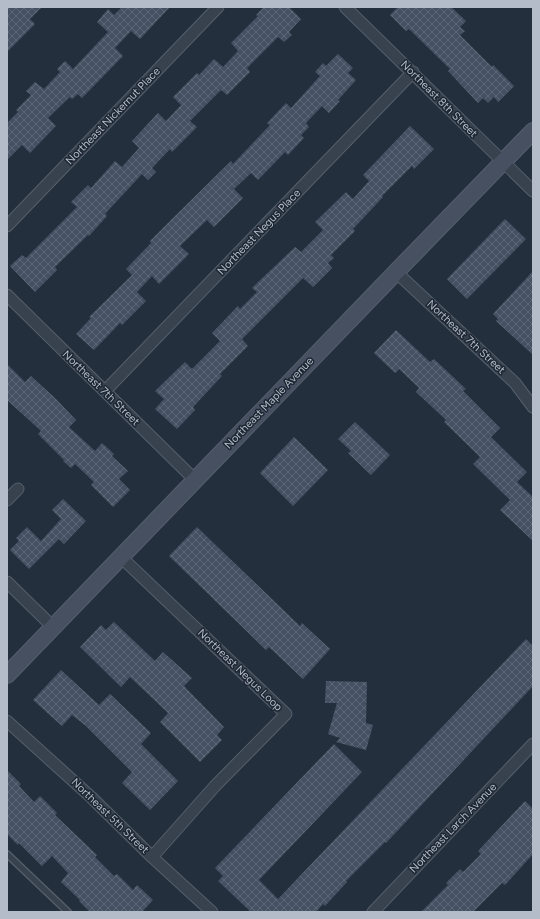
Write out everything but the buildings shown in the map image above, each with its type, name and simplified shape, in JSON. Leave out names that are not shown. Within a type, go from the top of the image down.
[{"type":"main road","name":"Northeast Maple Avenue","points":[[7,675],[533,132]]},
{"type":"street","name":"Northeast Nickernut Place","points":[[7,226],[218,7]]},
{"type":"street","name":"Northeast 8th Street","points":[[345,7],[533,191]]},
{"type":"street","name":"Northeast Negus Place","points":[[105,391],[413,72]]},
{"type":"street","name":"Northeast 7th Street","points":[[396,272],[516,383],[533,407]]},
{"type":"street","name":"Northeast 7th Street","points":[[7,295],[195,480]]},
{"type":"street","points":[[7,500],[18,489]]},
{"type":"street","name":"Northeast Negus Loop","points":[[121,557],[286,714],[214,786],[152,857]]},
{"type":"street","points":[[7,582],[53,627]]},
{"type":"street","name":"Northeast 5th Street","points":[[7,721],[92,797],[152,857],[212,912]]},
{"type":"street","name":"Northeast Larch Avenue","points":[[373,912],[533,744]]},
{"type":"lane","points":[[7,854],[68,912]]}]
